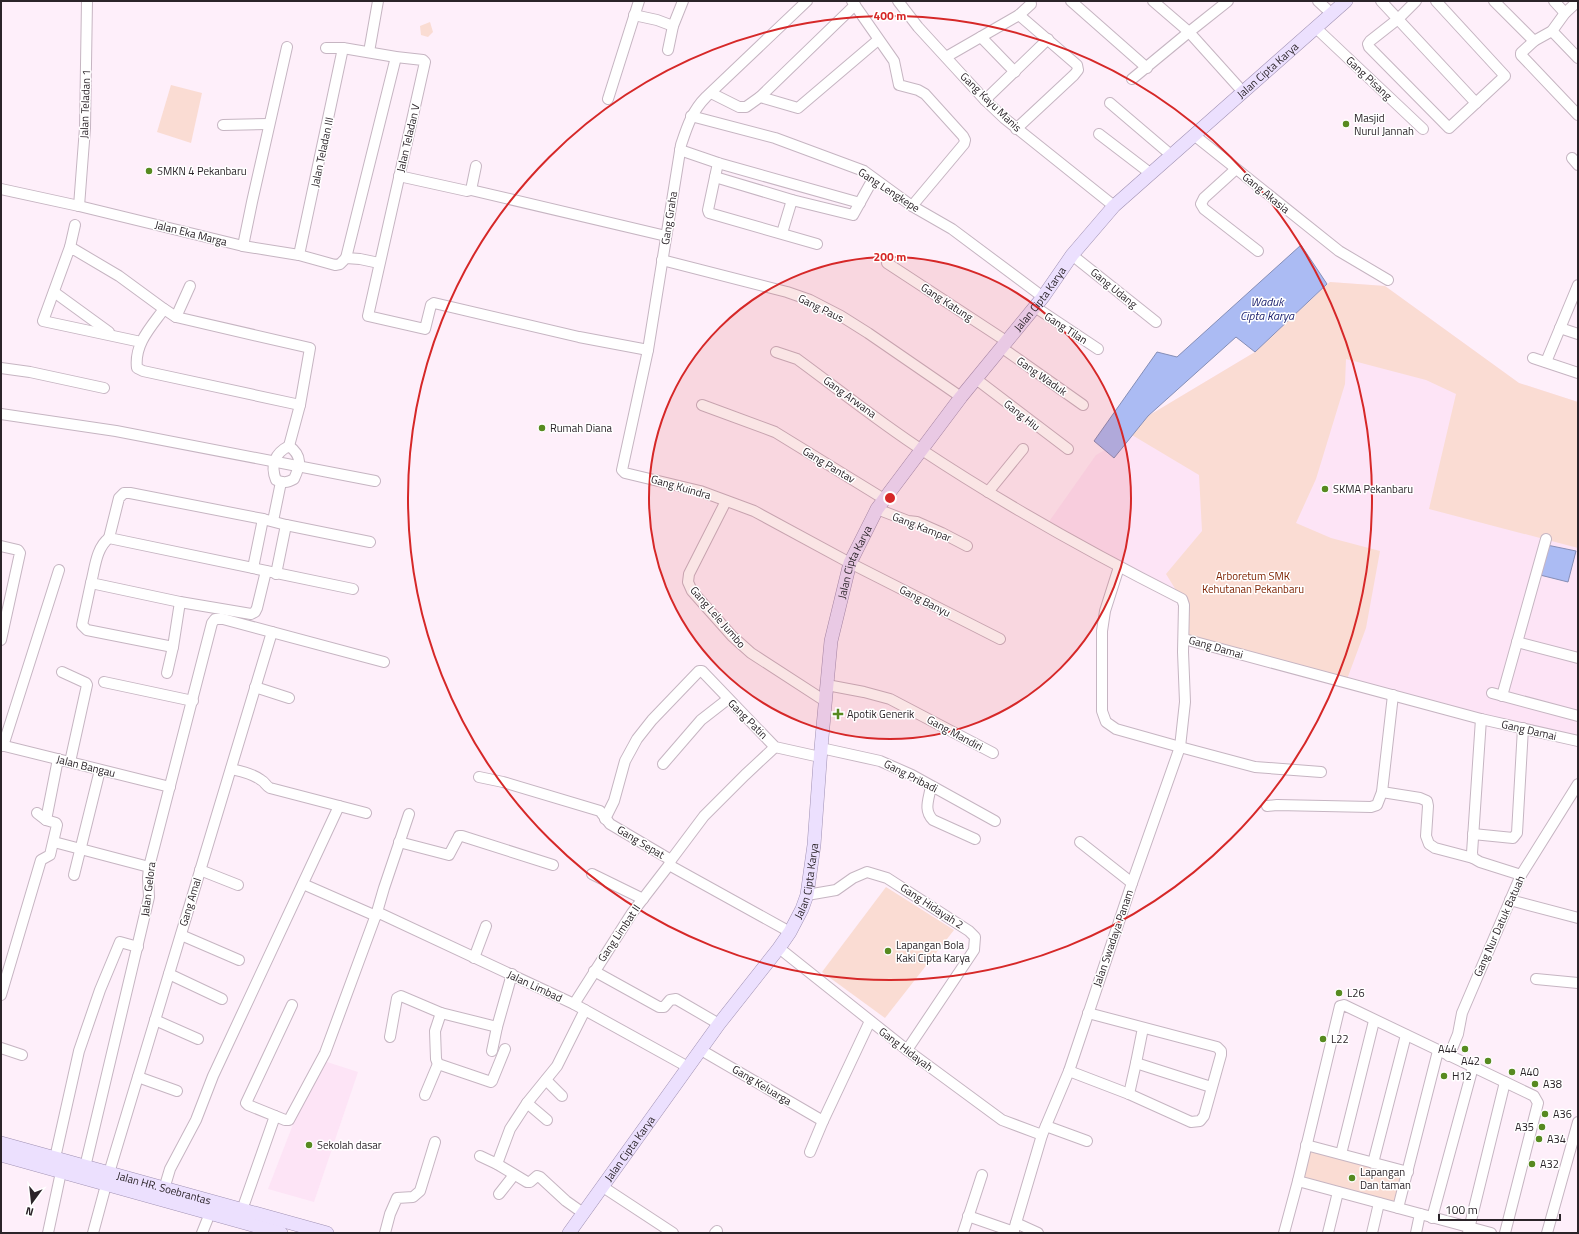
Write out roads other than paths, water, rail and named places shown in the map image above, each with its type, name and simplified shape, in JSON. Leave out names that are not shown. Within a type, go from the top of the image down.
[{"type":"main road","name":"Jalan Cipta Karya","points":[[568,1233],[603,1187],[719,1024],[779,948],[790,932],[802,909],[807,895],[814,845],[820,752],[831,641],[850,563],[880,504],[961,397],[1039,302],[1072,255],[1114,206],[1171,154],[1346,1]]},
{"type":"main road","name":"Jalan HR. Soebrantas","points":[[1,1144],[85,1166],[108,1179],[265,1231],[281,1233]]},
{"type":"main road","name":"Jalan HR. Soebrantas","points":[[1,1155],[61,1172],[164,1189],[327,1233]]},
{"type":"street","name":"Jalan Teladan 1","points":[[79,206],[85,128],[87,1]]},
{"type":"street","points":[[369,52],[378,1]]},
{"type":"street","points":[[608,99],[639,1]]},
{"type":"street","points":[[668,50],[673,26],[683,1]]},
{"type":"street","name":"Gang Graha","points":[[648,350],[680,150],[691,116],[698,105],[807,1]]},
{"type":"street","name":"Gang Kayu Manis","points":[[898,1],[918,27],[985,100],[1016,129],[1114,206]]},
{"type":"street","points":[[1071,1],[1147,68]]},
{"type":"street","points":[[1153,1],[1189,32],[1243,92]]},
{"type":"street","points":[[1132,79],[1228,1]]},
{"type":"street","points":[[1318,1],[1332,14]]},
{"type":"street","points":[[1380,1],[1476,103]]},
{"type":"street","points":[[1416,1],[1398,19],[1368,44],[1369,47],[1449,128],[1505,76],[1436,1]]},
{"type":"street","points":[[1494,1],[1534,41]]},
{"type":"street","points":[[1554,1],[1565,13]]},
{"type":"street","points":[[1578,1],[1565,13],[1552,31],[1534,41],[1520,55],[1578,115]]},
{"type":"street","points":[[711,93],[739,107],[746,106],[760,97],[853,3],[894,61],[899,85],[918,90],[925,94],[965,140],[964,144],[912,206]]},
{"type":"street","points":[[946,58],[1019,15],[1031,4]]},
{"type":"street","points":[[634,15],[657,20],[673,26]]},
{"type":"street","points":[[1016,129],[1078,70],[1077,65],[1019,15]]},
{"type":"street","name":"Gang Pisang","points":[[1316,28],[1422,129]]},
{"type":"street","points":[[1552,31],[1578,58]]},
{"type":"street","points":[[981,37],[1015,72]]},
{"type":"street","points":[[985,100],[1048,39]]},
{"type":"street","points":[[760,97],[798,108],[878,40]]},
{"type":"street","points":[[244,246],[269,124],[287,47]]},
{"type":"street","name":"Jalan Teladan V","points":[[326,48],[343,48],[423,60],[425,62],[368,316],[425,330],[432,305],[434,303],[579,337],[648,350]]},
{"type":"street","name":"Jalan Teladan III","points":[[299,255],[343,48]]},
{"type":"street","points":[[346,258],[396,57]]},
{"type":"street","points":[[1110,103],[1171,154]]},
{"type":"street","name":"Gang Lengkepe","points":[[691,116],[775,138],[864,172],[912,206],[952,229],[1039,302]]},
{"type":"street","points":[[223,125],[269,124]]},
{"type":"street","points":[[1099,134],[1150,173]]},
{"type":"street","name":"Gang Akasia","points":[[1194,135],[1339,251],[1388,280]]},
{"type":"street","points":[[680,150],[718,163],[860,203]]},
{"type":"street","points":[[718,163],[709,203],[708,210],[710,213],[817,244]]},
{"type":"street","points":[[471,190],[476,166]]},
{"type":"street","points":[[1236,169],[1204,198],[1201,204],[1204,209],[1258,251]]},
{"type":"street","points":[[399,176],[467,191],[471,190],[666,236]]},
{"type":"street","points":[[715,177],[792,200],[853,215],[873,179]]},
{"type":"street","name":"Jalan Eka Marga","points":[[1,189],[79,206],[244,246],[299,255],[335,265],[340,264],[346,258],[379,263]]},
{"type":"street","points":[[782,233],[792,200]]},
{"type":"street","points":[[75,225],[70,247],[44,320],[141,342]]},
{"type":"street","points":[[70,247],[119,276],[176,317],[310,348],[300,405],[289,446],[282,450],[274,461],[273,473],[276,480],[288,483],[294,480],[299,467],[296,451],[289,446]]},
{"type":"street","name":"Gang Udang","points":[[1072,255],[1156,322]]},
{"type":"street","name":"Gang Paus","points":[[662,260],[773,288],[810,300],[868,333],[961,397]]},
{"type":"street","name":"Gang Katung","points":[[887,263],[1004,344]]},
{"type":"street","points":[[176,317],[190,286]]},
{"type":"street","points":[[1546,362],[1577,290]]},
{"type":"street","points":[[54,292],[113,335]]},
{"type":"street","name":"Gang Tilan","points":[[1039,302],[1098,349]]},
{"type":"street","points":[[164,309],[141,342],[136,359],[138,368],[143,371],[300,405]]},
{"type":"street","points":[[1560,328],[1578,334]]},
{"type":"street","name":"Gang Waduk","points":[[1004,344],[1083,405]]},
{"type":"street","name":"Gang Kuindra","points":[[648,350],[622,470],[625,473],[700,491],[754,511],[850,563]]},
{"type":"street","name":"Gang Arwana","points":[[776,352],[797,359],[921,449]]},
{"type":"street","points":[[1533,358],[1578,373]]},
{"type":"street","points":[[1,368],[30,372],[104,388]]},
{"type":"street","name":"Gang Hiu","points":[[976,379],[1068,449]]},
{"type":"street","name":"Gang Pantav","points":[[702,405],[774,432],[880,504]]},
{"type":"street","points":[[1,414],[116,431],[375,481]]},
{"type":"street","name":"Gang Damai","points":[[921,449],[988,492],[1119,567],[1182,600],[1184,605],[1184,639],[1481,719],[1578,741]]},
{"type":"street","points":[[988,492],[1023,449]]},
{"type":"street","points":[[253,568],[281,482]]},
{"type":"street","points":[[173,647],[87,630],[82,625],[98,554],[102,543],[109,538],[118,498],[124,494],[130,493],[370,542]]},
{"type":"street","name":"Gang Lele Jumbo","points":[[726,501],[689,574],[688,582],[692,591],[732,636],[751,654],[825,701]]},
{"type":"street","name":"Gang Kampar","points":[[880,504],[908,521],[917,522],[967,546]]},
{"type":"street","points":[[276,574],[286,525]]},
{"type":"street","points":[[109,538],[353,589]]},
{"type":"street","points":[[1546,539],[1517,642],[1497,694],[1578,716]]},
{"type":"street","points":[[1,546],[18,550],[20,553],[1,640]]},
{"type":"street","name":"Gang Banyu","points":[[850,563],[1000,639]]},
{"type":"street","points":[[1119,567],[1105,611],[1102,631],[1102,711],[1106,722],[1116,729],[1255,767],[1322,772]]},
{"type":"street","points":[[2,745],[59,570]]},
{"type":"street","points":[[91,583],[180,602],[251,614],[255,612],[257,608],[266,571]]},
{"type":"street","points":[[167,674],[180,602]]},
{"type":"street","name":"Jalan Gelora","points":[[85,1166],[149,897],[149,867],[212,623],[215,620],[223,619],[272,632]]},
{"type":"street","points":[[272,632],[384,662]]},
{"type":"street","name":"Gang Amal","points":[[93,1233],[180,935],[272,632]]},
{"type":"street","name":"Jalan Swadaya Panam","points":[[1014,1230],[1044,1131],[1069,1071],[1132,883],[1180,747],[1185,702],[1183,652],[1184,639]]},
{"type":"street","points":[[1517,642],[1578,658]]},
{"type":"street","name":"Gang Patin","points":[[605,818],[614,801],[625,761],[637,739],[652,720],[699,671],[702,671],[775,747],[820,752]]},
{"type":"street","points":[[62,672],[86,682],[87,685],[70,762]]},
{"type":"street","points":[[104,682],[193,701]]},
{"type":"street","name":"Gang Mandiri","points":[[827,685],[890,699],[994,753]]},
{"type":"street","points":[[255,687],[290,698]]},
{"type":"street","points":[[1267,806],[1371,807],[1377,805],[1382,792],[1393,695]]},
{"type":"street","points":[[663,764],[701,720],[728,699]]},
{"type":"street","points":[[1473,858],[1473,834],[1481,719]]},
{"type":"street","points":[[1473,834],[1513,838],[1516,833],[1523,728]]},
{"type":"street","name":"Jalan Bangau","points":[[2,745],[170,787]]},
{"type":"street","name":"Gang Limbat II","points":[[574,1004],[632,912],[704,816],[775,747]]},
{"type":"street","name":"Gang Pribadi","points":[[820,752],[880,761],[912,775],[995,821]]},
{"type":"street","points":[[46,820],[58,759]]},
{"type":"street","points":[[230,769],[246,773],[260,779],[267,787],[270,788],[366,813]]},
{"type":"street","points":[[74,875],[100,770]]},
{"type":"street","name":"Gang Sepat","points":[[479,777],[503,782],[600,811],[610,824],[670,862],[790,932]]},
{"type":"street","name":"Gang Nur Datuk Batuah","points":[[1449,1056],[1458,1034],[1462,1013],[1521,874],[1578,784]]},
{"type":"street","points":[[931,786],[927,808],[928,815],[933,820],[975,839]]},
{"type":"street","points":[[1382,792],[1420,798],[1427,801],[1426,836],[1429,844],[1436,848],[1473,858],[1480,862],[1521,874]]},
{"type":"street","points":[[164,1189],[170,1169],[196,1120],[213,1076],[339,806]]},
{"type":"street","points":[[1,995],[41,860],[49,857],[54,842],[57,825],[56,823],[46,820],[37,813]]},
{"type":"street","points":[[292,1005],[246,1103],[285,1120],[289,1120],[325,1053],[377,914],[398,842],[409,814]]},
{"type":"street","points":[[398,842],[449,854],[459,836],[462,836],[553,865]]},
{"type":"street","points":[[54,842],[149,867]]},
{"type":"street","points":[[1080,842],[1132,883]]},
{"type":"street","points":[[200,870],[238,885]]},
{"type":"street","name":"Gang Hidayah 2","points":[[807,895],[836,890],[853,878],[867,872],[887,878],[969,931],[975,937],[974,950],[907,1050]]},
{"type":"street","points":[[592,874],[643,899]]},
{"type":"street","name":"Jalan Limbad","points":[[303,884],[377,914],[512,974],[574,1004],[688,1066]]},
{"type":"street","points":[[1510,900],[1578,918]]},
{"type":"street","points":[[474,958],[486,926]]},
{"type":"street","points":[[180,935],[239,960]]},
{"type":"street","points":[[55,1158],[79,1052],[100,990],[120,942],[138,947]]},
{"type":"street","name":"Gang Hidayah","points":[[779,948],[907,1050],[1002,1120],[1087,1141]]},
{"type":"street","points":[[594,971],[659,1007],[664,1007],[670,1000],[676,999],[719,1024]]},
{"type":"street","points":[[169,974],[222,999]]},
{"type":"street","points":[[492,1051],[496,1027],[512,974]]},
{"type":"street","points":[[1536,979],[1578,983]]},
{"type":"street","points":[[390,1037],[399,996],[441,1013],[496,1027]]},
{"type":"street","points":[[1284,1233],[1340,1006],[1344,1005],[1534,1096],[1538,1103],[1505,1233]]},
{"type":"street","points":[[497,1164],[510,1129],[527,1103],[557,1066],[585,1010]]},
{"type":"street","points":[[425,1095],[438,1064],[436,1060],[435,1031],[441,1013]]},
{"type":"street","points":[[1069,1071],[1129,1094],[1191,1122],[1200,1121],[1204,1116],[1221,1054],[1221,1051],[1217,1047],[1088,1013]]},
{"type":"street","points":[[155,1020],[198,1040]]},
{"type":"street","points":[[1341,1154],[1374,1020]]},
{"type":"street","points":[[810,1152],[870,1021]]},
{"type":"street","points":[[1129,1094],[1143,1028]]},
{"type":"street","points":[[1373,1163],[1406,1035]]},
{"type":"street","points":[[1,1048],[22,1055]]},
{"type":"street","points":[[438,1064],[491,1082],[505,1050]]},
{"type":"street","name":"Gang Keluarga","points":[[701,1050],[823,1121]]},
{"type":"street","points":[[1398,1208],[1438,1050]]},
{"type":"street","points":[[1136,1063],[1211,1087]]},
{"type":"street","points":[[1432,1218],[1473,1067]]},
{"type":"street","points":[[138,1077],[177,1091]]},
{"type":"street","points":[[546,1080],[562,1096]]},
{"type":"street","points":[[1468,1230],[1505,1082]]},
{"type":"street","points":[[527,1103],[547,1120]]},
{"type":"street","points":[[242,1210],[275,1116]]},
{"type":"street","points":[[1547,1233],[1578,1122]]},
{"type":"street","points":[[385,1233],[390,1214],[397,1198],[413,1197],[420,1191],[435,1142]]},
{"type":"street","points":[[1306,1145],[1408,1172]]},
{"type":"street","points":[[480,1156],[530,1182],[537,1176],[540,1177],[566,1201],[583,1213]]},
{"type":"street","points":[[48,1233],[61,1172]]},
{"type":"street","points":[[963,1233],[982,1174]]},
{"type":"street","points":[[499,1194],[514,1175]]},
{"type":"street","points":[[1298,1181],[1420,1214],[1468,1230],[1491,1233]]},
{"type":"street","points":[[603,1187],[673,1233]]},
{"type":"street","points":[[1328,1233],[1338,1192]]},
{"type":"street","points":[[1372,1233],[1379,1203]]},
{"type":"street","points":[[202,1233],[210,1213]]},
{"type":"street","points":[[1416,1233],[1420,1214]]},
{"type":"street","points":[[968,1216],[1014,1230],[1038,1233]]},
{"type":"water","name":"Waduk Cipta Karya","points":[[1301,245],[1327,284],[1255,352],[1236,337],[1148,416],[1114,458],[1094,441],[1157,352],[1177,357]]},
{"type":"water","points":[[1547,545],[1576,551],[1568,582],[1540,575]]},
{"type":"place","name":"Masjid Nurul Jannah","points":[[1346,124]]},
{"type":"place","name":"SMKN 4 Pekanbaru","points":[[149,171]]},
{"type":"place","name":"Rumah Diana","points":[[542,428]]},
{"type":"place","name":"SKMA Pekanbaru","points":[[1325,489]]},
{"type":"place","name":"Apotik Generik","points":[[838,714]]},
{"type":"place","name":"Lapangan Bola Kaki Cipta Karya","points":[[888,951]]},
{"type":"place","name":"L26","points":[[1339,993]]},
{"type":"place","name":"L22","points":[[1323,1039]]},
{"type":"place","name":"A44","points":[[1465,1049]]},
{"type":"place","name":"A42","points":[[1488,1061]]},
{"type":"place","name":"A40","points":[[1512,1072]]},
{"type":"place","name":"H12","points":[[1444,1076]]},
{"type":"place","name":"A38","points":[[1535,1084]]},
{"type":"place","name":"A36","points":[[1545,1114]]},
{"type":"place","name":"A35","points":[[1542,1127]]},
{"type":"place","name":"A34","points":[[1539,1139]]},
{"type":"place","name":"Sekolah dasar","points":[[309,1145]]},
{"type":"place","name":"A32","points":[[1532,1164]]},
{"type":"place","name":"Lapangan Dan taman","points":[[1352,1178]]},
{"type":"park label","name":"Arboretum SMK Kehutanan Pekanbaru","points":[[1253,582]]}]
